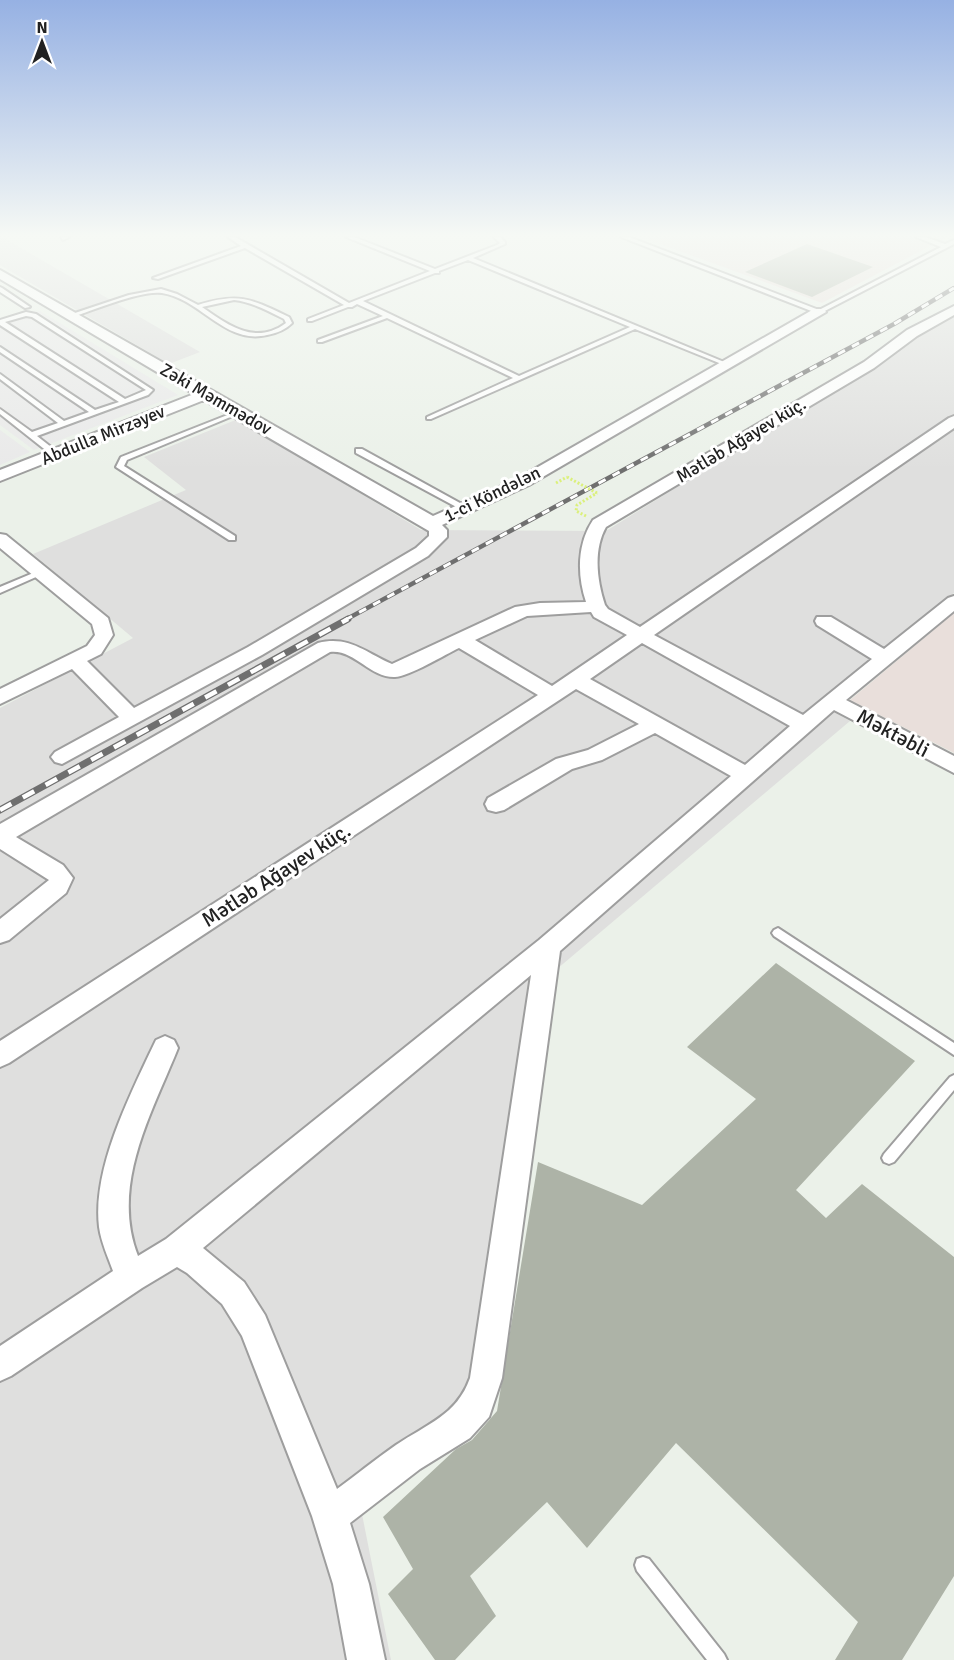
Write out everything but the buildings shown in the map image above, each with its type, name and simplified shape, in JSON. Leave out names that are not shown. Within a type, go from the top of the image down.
[{"type":"street","name":"1-ci Köndələn","points":[[62,757],[255,651],[422,552],[438,537],[438,530],[432,523],[523,482],[815,314]]},
{"type":"street","name":"Mətləb Ağayev küç.","points":[[595,606],[588,553],[590,539],[599,524],[869,364],[912,333],[946,314]]},
{"type":"street","name":"Zəki Məmmədov","points":[[72,315],[432,523]]},
{"type":"street","name":"Abdulla Mirzəyev","points":[[0,476],[206,394]]},
{"type":"street","name":"Mətləb Ağayev küç.","points":[[0,1055],[576,680],[954,421]]},
{"type":"street","points":[[0,539],[101,622],[104,635],[100,644],[75,660],[0,697]]},
{"type":"street","points":[[0,1365],[131,1276],[177,1250],[548,947],[832,701],[954,602]]},
{"type":"street","points":[[0,933],[58,887],[61,878],[55,871],[0,836],[325,647],[345,645],[384,670],[394,671],[522,611],[535,608],[576,609],[595,606],[610,620],[804,725]]},
{"type":"street","points":[[824,621],[885,658]]},
{"type":"street","points":[[462,641],[553,695]]},
{"type":"street","points":[[75,660],[132,718]]},
{"type":"street","points":[[576,680],[746,775]]},
{"type":"street","name":"Məktəbli","points":[[832,701],[954,765]]},
{"type":"street","points":[[496,804],[564,764],[595,755],[655,725]]},
{"type":"street","points":[[330,1516],[408,1457],[458,1426],[477,1406],[486,1378],[548,947]]},
{"type":"street","points":[[131,1276],[114,1230],[112,1203],[116,1172],[165,1048]]},
{"type":"street","points":[[177,1250],[198,1262],[233,1293],[254,1326],[330,1516],[351,1584],[366,1660]]},
{"type":"lane","points":[[0,322],[24,314]]},
{"type":"lane","points":[[29,314],[150,390],[146,394],[32,435]]},
{"type":"lane","points":[[209,314],[250,337],[274,332],[289,323],[287,318],[279,314]]},
{"type":"lane","points":[[310,320],[326,314]]},
{"type":"lane","points":[[384,314],[518,378]]},
{"type":"lane","points":[[605,314],[726,364]]},
{"type":"lane","points":[[320,341],[387,316]]},
{"type":"lane","points":[[0,322],[124,402]]},
{"type":"lane","points":[[429,418],[635,327]]},
{"type":"lane","points":[[0,349],[94,413]]},
{"type":"lane","points":[[0,376],[63,424]]},
{"type":"lane","points":[[0,411],[56,454]]},
{"type":"lane","points":[[232,538],[120,467],[124,459],[237,412]]},
{"type":"lane","points":[[359,451],[465,508]]},
{"type":"lane","points":[[0,590],[41,573]]},
{"type":"lane","points":[[778,933],[954,1050]]},
{"type":"lane","points":[[889,1158],[954,1081]]},
{"type":"lane","points":[[643,1565],[718,1660]]},
{"type":"path","points":[[567,477],[597,493],[577,505]]},
{"type":"shaded area","points":[[29,314],[46,314],[178,395],[34,450],[0,425],[0,324]]},
{"type":"shaded area","points":[[84,314],[135,314],[200,352],[169,364]]},
{"type":"shaded area","points":[[954,315],[954,593],[819,703],[850,721],[531,991],[468,1394],[355,1479],[391,1660],[0,1660],[0,708],[133,638],[33,554],[186,490],[144,457],[238,419],[421,530],[606,531]]},
{"type":"shaded area","points":[[0,430],[30,452],[0,465]]},
{"type":"shaded area","points":[[954,613],[954,753],[850,700]]},
{"type":"railway","points":[[345,620],[910,314]]},
{"type":"railway","points":[[0,810],[348,619]]}]
